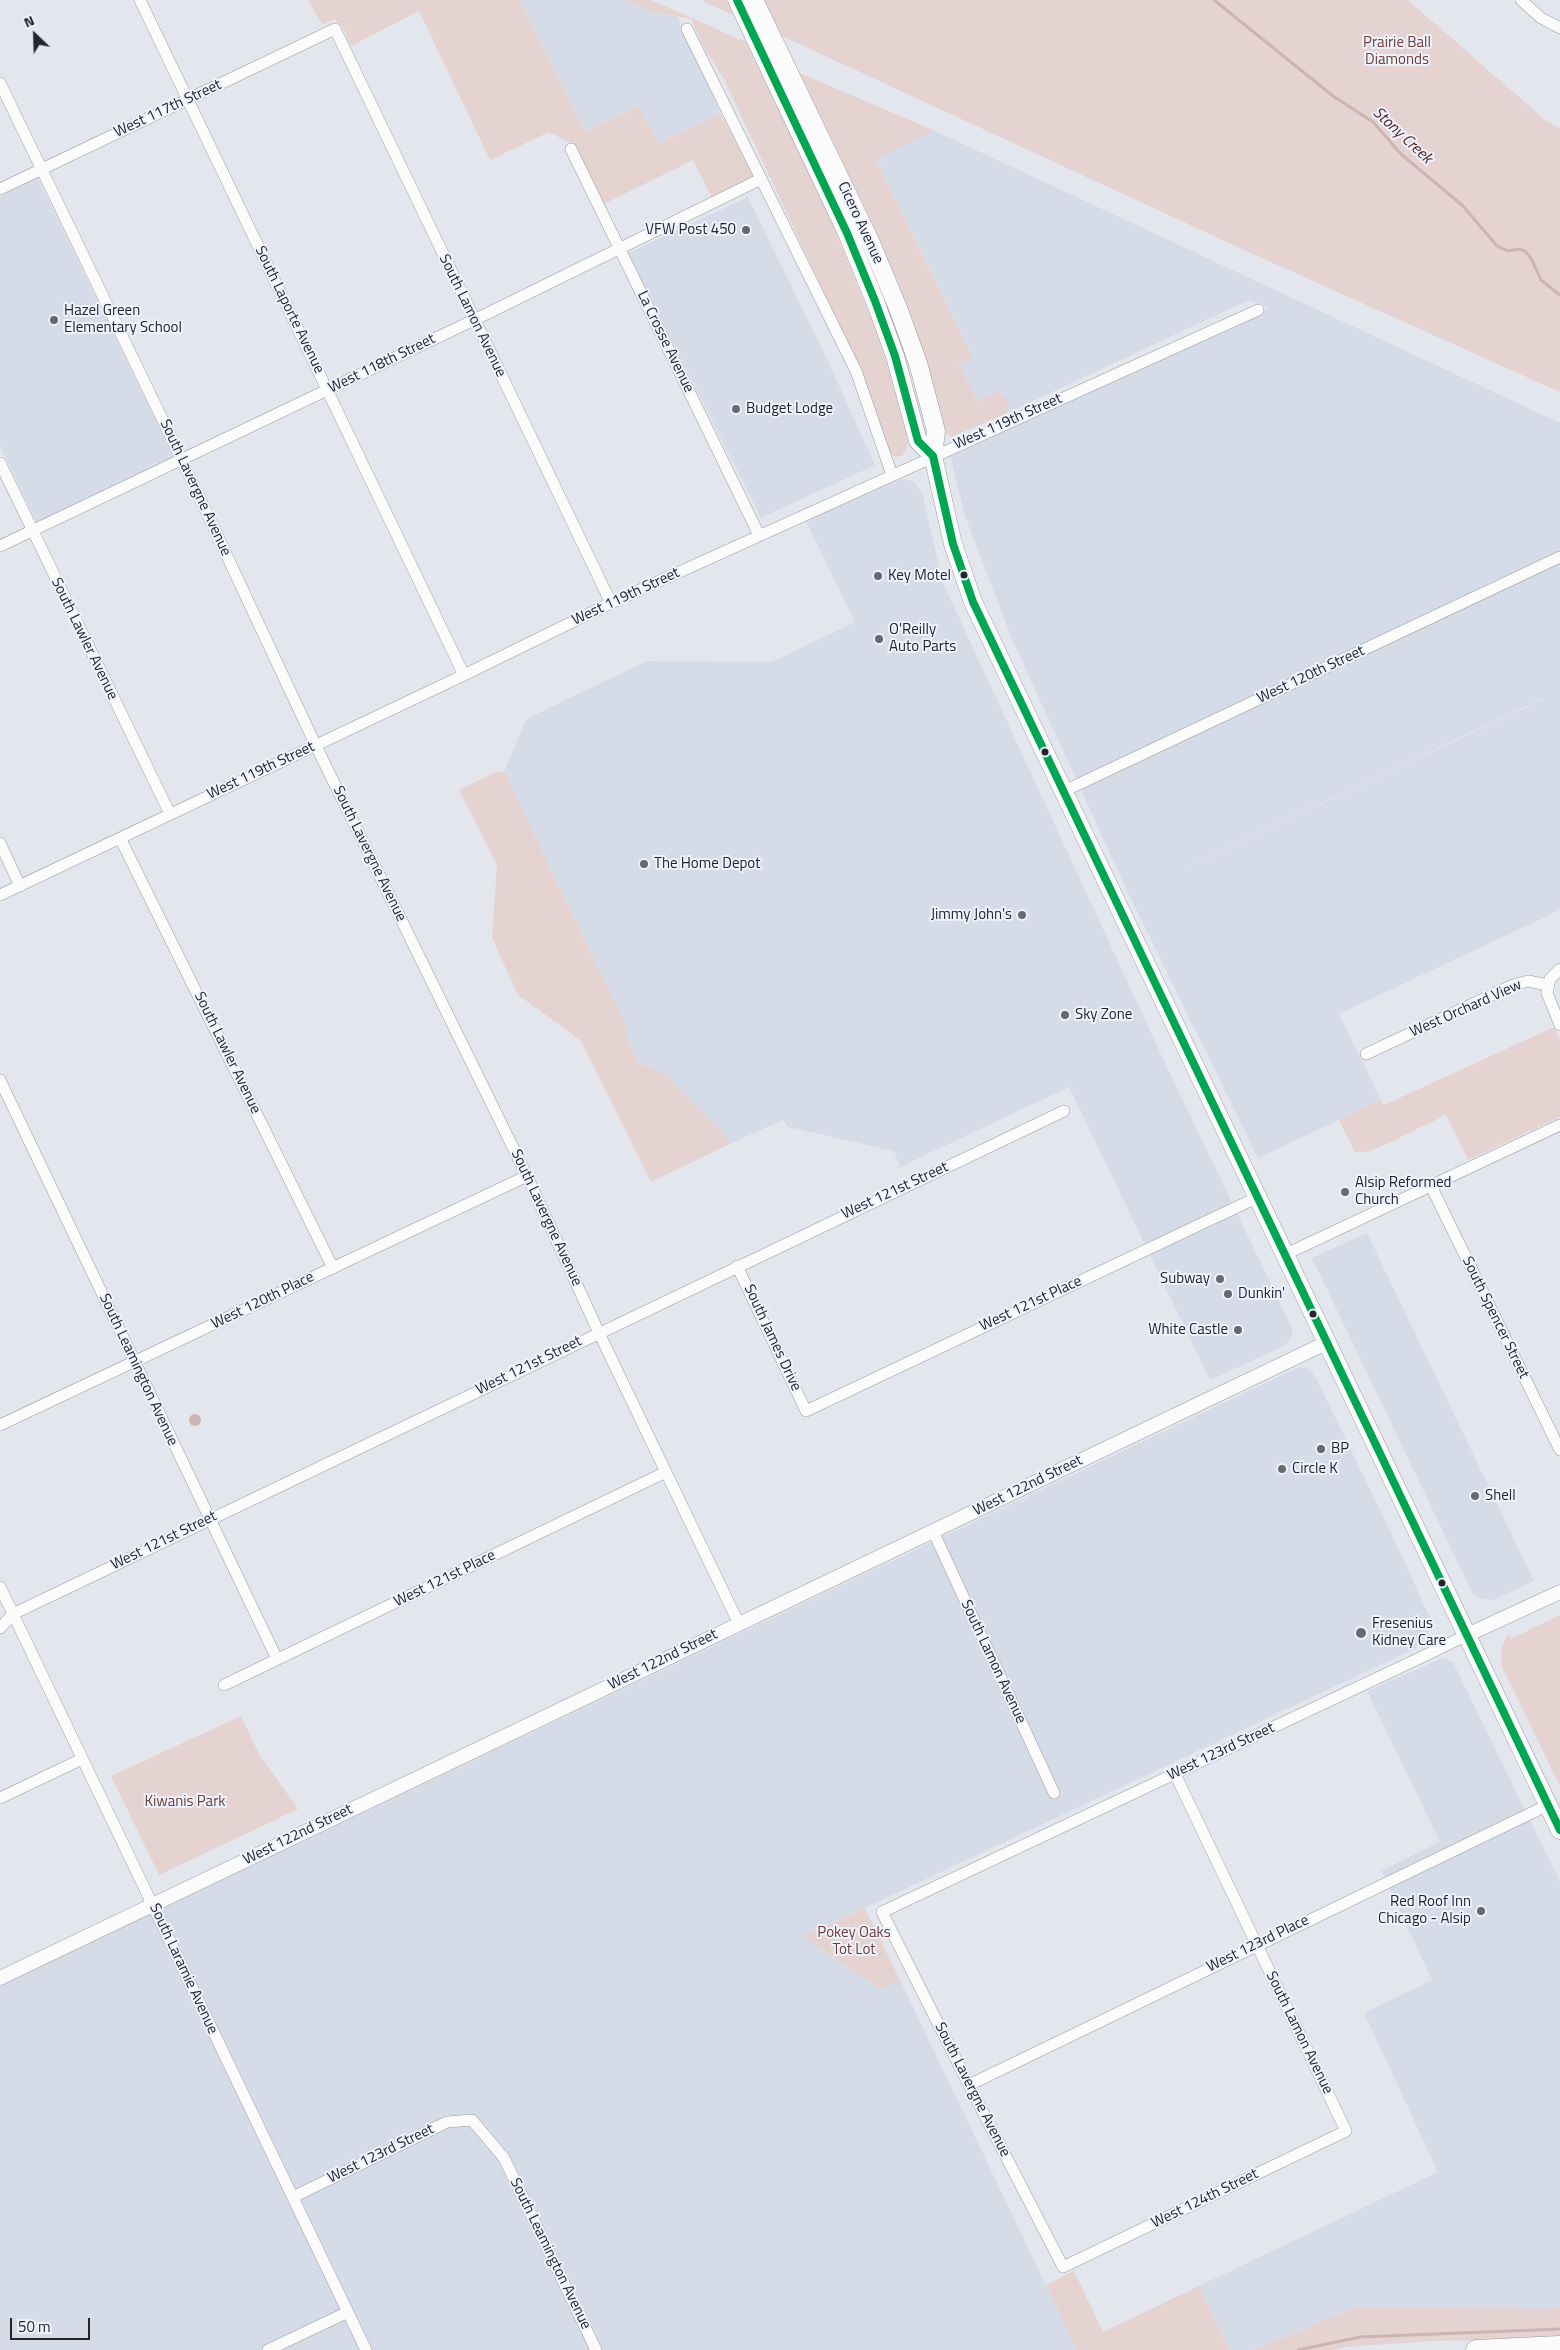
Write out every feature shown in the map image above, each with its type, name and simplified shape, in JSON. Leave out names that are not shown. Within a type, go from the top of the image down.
[{"type":"highway","points":[[1476,2350],[1560,2346]]},
{"type":"main road","name":"Cicero Avenue","points":[[737,0],[847,233],[895,356],[918,441],[933,456]]},
{"type":"main road","name":"Cicero Avenue","points":[[754,0],[870,241],[918,363],[936,431],[933,456],[954,546],[972,602],[1560,1830]]},
{"type":"street","name":"South Laporte Avenue","points":[[140,0],[464,675]]},
{"type":"street","points":[[1521,0],[1541,18],[1560,28]]},
{"type":"street","name":"West 117th Street","points":[[0,189],[335,29]]},
{"type":"street","name":"South Lamon Avenue","points":[[335,29],[611,603]]},
{"type":"street","points":[[687,29],[856,372],[892,475]]},
{"type":"street","name":"South Lavergne Avenue","points":[[0,83],[182,460],[316,746],[527,1176],[599,1333],[739,1624]]},
{"type":"street","name":"La Crosse Avenue","points":[[571,149],[759,535]]},
{"type":"street","name":"West 118th Street","points":[[0,546],[474,320],[761,179]]},
{"type":"street","name":"West 119th Street","points":[[0,894],[316,746],[611,603],[1258,310]]},
{"type":"street","name":"South Lawler Avenue","points":[[0,463],[170,814]]},
{"type":"street","name":"West 120th Street","points":[[1062,792],[1560,557]]},
{"type":"street","name":"South Lawler Avenue","points":[[120,838],[334,1268]]},
{"type":"street","points":[[0,842],[20,886]]},
{"type":"street","points":[[1560,969],[1553,974],[1548,985],[1548,999],[1560,1025]]},
{"type":"street","name":"West Orchard View","points":[[1366,1054],[1513,985],[1528,981],[1548,985]]},
{"type":"street","name":"South Leamington Avenue","points":[[0,1080],[277,1659]]},
{"type":"street","name":"West 121st Street","points":[[0,1628],[13,1614],[1064,1111]]},
{"type":"street","points":[[1284,1255],[1560,1125]]},
{"type":"street","name":"West 120th Place","points":[[0,1425],[527,1176]]},
{"type":"street","name":"South Spencer Street","points":[[1431,1186],[1560,1450]]},
{"type":"street","name":"West 121st Place","points":[[806,1410],[1256,1198]]},
{"type":"street","name":"South James Drive","points":[[738,1266],[806,1410]]},
{"type":"street","name":"West 122nd Street","points":[[0,1978],[1326,1343]]},
{"type":"street","name":"West 121st Place","points":[[224,1685],[666,1472]]},
{"type":"street","name":"South Lamon Avenue","points":[[933,1531],[1054,1793]]},
{"type":"street","name":"South Laramie Avenue","points":[[0,1587],[366,2350]]},
{"type":"street","name":"West 123rd Street","points":[[882,1912],[1560,1592]]},
{"type":"street","points":[[0,1798],[82,1759]]},
{"type":"street","name":"South Lamon Avenue","points":[[1175,1774],[1346,2131]]},
{"type":"street","name":"West 123rd Place","points":[[969,2085],[1257,1944],[1548,1806]]},
{"type":"street","name":"South Lavergne Avenue","points":[[882,1912],[969,2085],[1064,2267]]},
{"type":"street","name":"South Leamington Avenue","points":[[472,2120],[504,2158],[596,2350]]},
{"type":"street","name":"West 123rd Street","points":[[292,2197],[447,2122],[472,2120]]},
{"type":"street","name":"West 124th Street","points":[[1064,2267],[1346,2131]]},
{"type":"street","points":[[268,2350],[348,2312]]},
{"type":"shaded area","points":[[520,0],[624,0],[645,10],[677,16],[721,114],[658,143],[639,106],[585,131]]},
{"type":"shaded area","points":[[933,130],[1560,423],[1560,910],[1339,1014],[1381,1100],[1258,1158],[1129,895],[1012,639],[965,516],[950,456],[1268,308],[1249,300],[1007,413],[1009,404],[977,401],[959,364],[973,357],[876,158]],"holes":[[[1544,698],[1544,699],[1180,870]]]},
{"type":"shaded area","name":"Hazel Green Elementary School","points":[[37,176],[173,456],[36,522],[0,446],[0,193]]},
{"type":"shaded area","points":[[748,197],[826,357],[875,465],[761,518],[628,253]]},
{"type":"shaded area","points":[[905,479],[914,482],[922,493],[943,583],[1165,1063],[1293,1330],[1291,1338],[1284,1346],[1210,1380],[1069,1087],[900,1167],[894,1151],[788,1127],[783,1120],[732,1143],[664,1074],[638,1063],[625,1031],[627,1027],[504,772],[526,719],[647,661],[772,662],[855,622],[805,519]]},
{"type":"shaded area","points":[[1367,1233],[1534,1581],[1493,1600],[1478,1598],[1472,1592],[1312,1258]]},
{"type":"shaded area","points":[[1299,1367],[1310,1369],[1318,1382],[1394,1539],[1433,1625],[1425,1638],[1414,1649],[803,1937],[880,1989],[900,1980],[1077,2350],[0,2350],[0,1986]]},
{"type":"shaded area","points":[[193,1414],[197,1414],[201,1420],[197,1426],[193,1426],[189,1422],[189,1418]]},
{"type":"shaded area","points":[[1443,1658],[1453,1662],[1560,1882],[1560,2305],[1553,2309],[1356,2307],[1254,2350],[1230,2350],[1199,2286],[1438,2172],[1364,2013],[1432,1980],[1381,1871],[1440,1842],[1367,1691]]},
{"type":"green space","points":[[308,0],[520,0],[585,131],[639,106],[659,143],[721,114],[754,177],[712,198],[693,160],[604,204],[576,146],[549,132],[490,160],[419,11],[351,46],[343,28],[335,19],[322,25]]},
{"type":"green space","points":[[624,0],[651,0],[746,42],[823,201],[870,316],[887,364],[908,440],[907,448],[902,456],[896,457],[890,454],[885,445],[873,401],[848,344],[724,79],[704,48],[691,19],[645,10]]},
{"type":"green space","points":[[701,0],[726,0],[733,15]]},
{"type":"green space","name":"Prairie Ball Diamonds","points":[[764,0],[1408,0],[1544,119],[1560,129],[1560,392],[1244,250],[782,36]]},
{"type":"green space","points":[[800,73],[933,130],[876,159],[973,358],[959,364],[977,401],[997,393],[1005,396],[1009,404],[1007,413],[952,437],[944,433],[911,317],[870,220]]},
{"type":"green space","points":[[496,772],[504,772],[627,1027],[625,1031],[638,1063],[664,1074],[732,1143],[651,1182],[581,1041],[517,994],[492,937],[497,865],[459,790]]},
{"type":"green space","points":[[1554,1027],[1560,1040],[1560,1117],[1468,1160],[1446,1115],[1380,1147],[1366,1152],[1355,1152],[1339,1120],[1381,1100],[1384,1105]]},
{"type":"green space","points":[[1560,1615],[1560,1786],[1502,1667],[1501,1649],[1508,1634],[1511,1639]]},
{"type":"green space","name":"Kiwanis Park","points":[[241,1716],[259,1754],[298,1809],[159,1875],[111,1776]]},
{"type":"green space","name":"Pokey Oaks Tot Lot","points":[[865,1908],[900,1980],[880,1989],[803,1937]]},
{"type":"green space","points":[[1074,2271],[1103,2332],[1199,2286],[1230,2350],[1077,2350],[1046,2285]]},
{"type":"green space","points":[[1560,2305],[1560,2339],[1431,2341],[1346,2347],[1336,2350],[1254,2350],[1356,2307],[1553,2309]]},
{"type":"waterway","name":"Stony Creek","points":[[1214,0],[1333,96],[1373,122],[1401,154],[1463,206],[1497,246],[1508,251],[1519,249],[1525,251],[1532,260],[1541,280],[1560,295]]},
{"type":"waterway","points":[[1298,2350],[1360,2337],[1560,2329]]},
{"type":"transit line","points":[[737,0],[847,233],[875,301],[895,356],[918,441],[933,456],[953,544],[973,602],[1560,1830]]},
{"type":"place","name":"VFW Post 450","points":[[746,230]]},
{"type":"place","name":"Hazel Green Elementary School","points":[[54,320]]},
{"type":"place","name":"Budget Lodge","points":[[736,409]]},
{"type":"place","name":"Key Motel","points":[[878,576]]},
{"type":"place","name":"O'Reilly Auto Parts","points":[[879,639]]},
{"type":"place","name":"The Home Depot","points":[[644,864]]},
{"type":"place","name":"Jimmy John's","points":[[1022,915]]},
{"type":"place","name":"Sky Zone","points":[[1065,1015]]},
{"type":"place","name":"Alsip Reformed Church","points":[[1345,1192]]},
{"type":"place","name":"Subway","points":[[1220,1279]]},
{"type":"place","name":"Dunkin'","points":[[1228,1294]]},
{"type":"place","name":"White Castle","points":[[1238,1330]]},
{"type":"place","name":"BP","points":[[1321,1449]]},
{"type":"place","name":"Circle K","points":[[1282,1469]]},
{"type":"place","name":"Shell","points":[[1475,1496]]},
{"type":"place","name":"Fresenius Kidney Care","points":[[1361,1633]]},
{"type":"place","name":"Red Roof Inn Chicago - Alsip","points":[[1481,1911]]}]
